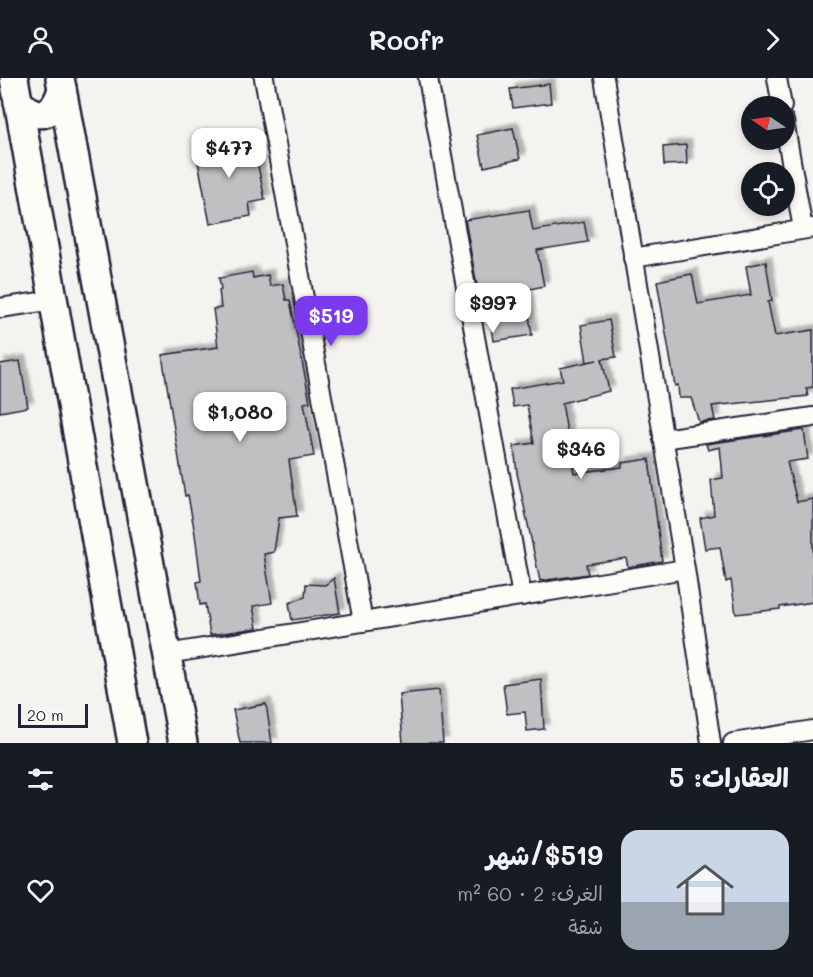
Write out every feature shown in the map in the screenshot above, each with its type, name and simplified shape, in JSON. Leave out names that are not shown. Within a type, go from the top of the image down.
[{"type":"main road","points":[[16,90],[27,110],[45,114],[58,104],[61,84]]},
{"type":"main road","points":[[61,84],[183,743]]},
{"type":"main road","points":[[16,90],[132,743]]},
{"type":"main road","points":[[29,165],[33,150],[40,141],[56,138],[73,148]]},
{"type":"street","points":[[264,78],[363,622]]},
{"type":"street","points":[[428,78],[522,596]]},
{"type":"street","points":[[604,78],[685,570],[711,743]]},
{"type":"street","points":[[777,78],[780,96]]},
{"type":"street","points":[[633,258],[808,228],[791,150]]},
{"type":"street","points":[[0,308],[54,300]]},
{"type":"street","points":[[663,439],[813,417]]},
{"type":"street","points":[[167,654],[685,570]]},
{"type":"street","points":[[733,743],[813,730]]},
{"type":"building","points":[[549,84],[551,103],[513,108],[510,89]]},
{"type":"building","points":[[513,128],[520,159],[484,167],[477,135]]},
{"type":"building","points":[[248,135],[253,162],[257,161],[265,200],[249,203],[251,216],[210,224],[195,146]]},
{"type":"building","points":[[686,145],[687,164],[664,165],[663,147]]},
{"type":"building","points":[[529,210],[533,231],[584,222],[588,242],[537,250],[544,286],[525,290],[532,335],[494,341],[489,307],[481,308],[465,220]]},
{"type":"building","points":[[766,262],[772,301],[768,302],[775,336],[813,330],[813,387],[806,388],[808,396],[712,406],[715,420],[699,422],[691,398],[679,398],[678,385],[675,386],[657,281],[692,274],[698,304],[751,295],[746,266]]},
{"type":"building","points":[[252,272],[253,278],[268,275],[270,286],[283,284],[286,300],[290,300],[310,402],[304,403],[314,456],[289,460],[297,516],[279,518],[274,552],[264,554],[272,603],[253,606],[257,628],[210,635],[205,604],[200,605],[197,582],[201,581],[195,534],[188,495],[185,496],[162,355],[218,347],[213,309],[221,308],[219,278]]},
{"type":"building","points":[[609,320],[616,357],[602,359],[609,391],[562,403],[574,473],[622,467],[622,463],[649,459],[662,561],[628,567],[626,558],[586,564],[588,574],[540,581],[517,473],[514,446],[534,443],[527,405],[513,407],[510,389],[563,380],[560,368],[597,360],[587,362],[581,325]]},
{"type":"building","points":[[20,361],[28,407],[0,412],[0,364]]},
{"type":"building","points":[[804,430],[808,459],[787,462],[797,502],[813,499],[813,602],[780,607],[780,609],[736,614],[731,580],[726,582],[720,547],[705,549],[700,518],[714,515],[711,480],[723,478],[720,447],[708,450],[706,444]]},
{"type":"building","points":[[334,578],[340,613],[292,620],[289,603],[305,597],[306,584],[325,585]]},
{"type":"building","points":[[541,679],[544,729],[527,731],[525,712],[507,714],[503,684]]},
{"type":"building","points":[[439,690],[443,743],[403,743],[399,694]]},
{"type":"building","points":[[266,704],[272,743],[240,743],[233,710]]}]
